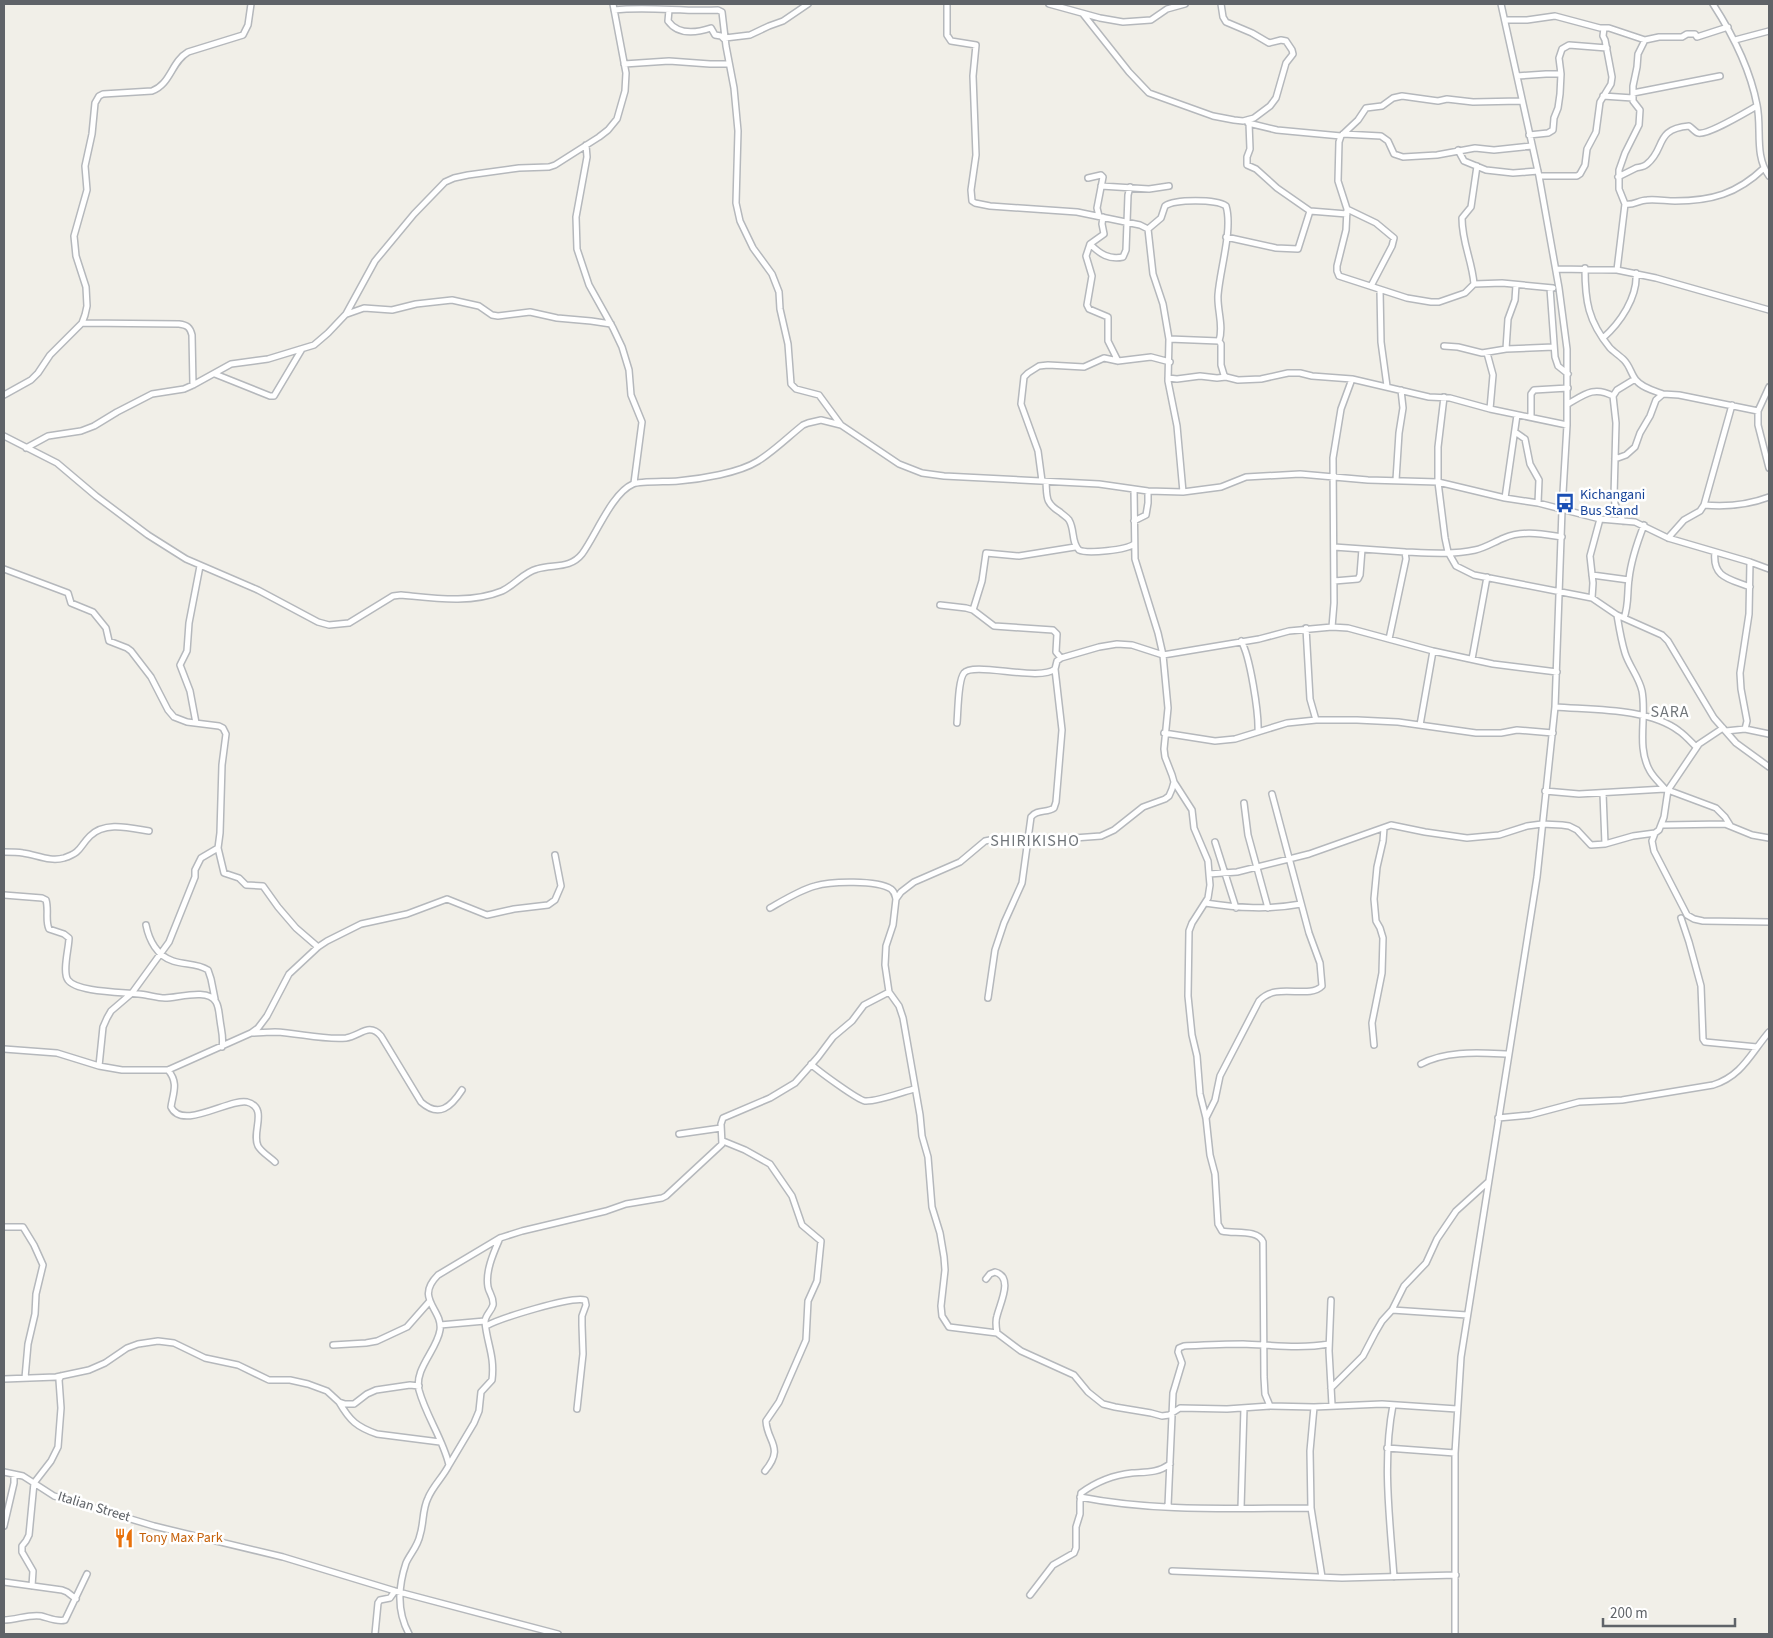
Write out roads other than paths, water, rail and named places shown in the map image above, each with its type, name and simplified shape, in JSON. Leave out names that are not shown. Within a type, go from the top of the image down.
[{"type":"street","points":[[4,394],[31,380],[54,350],[82,323],[87,306],[86,287],[76,256],[74,236],[87,190],[85,166],[92,134],[95,103],[99,96],[103,94],[152,91],[157,89],[164,84],[180,56],[243,35],[248,25],[251,4]]},
{"type":"street","points":[[669,10],[668,21],[676,28],[686,32],[695,32],[710,28],[715,35],[725,39],[750,35],[783,21],[808,4]]},
{"type":"street","points":[[947,4],[946,26],[951,41],[976,45],[972,76],[976,155],[971,190],[972,201],[990,206],[1077,212],[1140,225],[1148,229]]},
{"type":"street","points":[[1048,4],[1117,21],[1147,21],[1155,18],[1167,9],[1185,4]]},
{"type":"street","points":[[1216,4],[1221,6],[1226,22],[1252,33],[1269,43],[1286,41],[1292,50],[1292,54],[1286,63],[1276,98],[1270,106],[1246,122]]},
{"type":"street","points":[[1455,1634],[1455,1453],[1461,1357],[1537,876],[1555,708],[1568,404],[1567,349],[1556,269],[1538,174],[1501,4]]},
{"type":"street","points":[[1712,4],[1728,27],[1747,69],[1758,106],[1760,149],[1764,168],[1769,176]]},
{"type":"street","points":[[26,448],[48,436],[76,432],[94,426],[152,394],[194,385],[231,364],[268,359],[314,345],[346,314],[382,250],[445,182],[468,175],[556,165],[608,130],[617,119],[625,91],[626,73],[613,7],[721,11],[734,88],[738,131],[736,203],[740,221],[753,248],[772,274],[779,292],[780,309],[788,344],[791,384],[796,389],[819,395],[841,424],[899,464],[922,473],[944,476],[1100,484],[1148,491],[1183,492],[1221,487],[1240,479],[1254,476],[1300,474],[1368,480],[1438,482],[1600,520],[1623,521],[1644,526],[1668,538],[1750,562],[1769,570]]},
{"type":"street","points":[[1083,14],[1129,72],[1149,93],[1213,116],[1277,130],[1381,136],[1388,141],[1392,151],[1397,156],[1437,155],[1475,148],[1494,150],[1532,146]]},
{"type":"street","points":[[1505,20],[1527,20],[1555,16],[1609,28],[1645,40],[1659,37],[1682,37],[1687,34],[1695,34],[1697,37],[1728,27]]},
{"type":"street","points":[[1458,150],[1464,162],[1486,170],[1569,177],[1580,174],[1586,159],[1587,149],[1596,132],[1597,114],[1603,96],[1612,80],[1607,48],[1603,36],[1604,28]]},
{"type":"street","points":[[1735,40],[1769,31]]},
{"type":"street","points":[[1616,270],[1625,204],[1619,189],[1618,177],[1625,153],[1640,121],[1640,110],[1633,96],[1638,54],[1645,40]]},
{"type":"street","points":[[1529,135],[1548,133],[1553,130],[1554,118],[1559,103],[1561,74],[1559,58],[1562,49],[1565,46],[1607,48]]},
{"type":"street","points":[[624,64],[669,61],[729,64]]},
{"type":"street","points":[[1517,76],[1561,74]]},
{"type":"street","points":[[1603,96],[1633,96],[1720,76]]},
{"type":"street","points":[[1477,166],[1471,207],[1462,218],[1464,242],[1472,268],[1474,284],[1465,294],[1439,302],[1424,301],[1380,290],[1338,274],[1346,230],[1347,212],[1338,176],[1339,142],[1342,135],[1358,120],[1363,110],[1382,106],[1398,96],[1438,101],[1442,99],[1473,102],[1521,101]]},
{"type":"street","points":[[1618,177],[1638,167],[1646,166],[1655,154],[1664,135],[1668,132],[1688,126],[1702,134],[1758,106]]},
{"type":"street","points":[[1246,122],[1250,149],[1247,156],[1247,165],[1256,169],[1277,188],[1310,211],[1347,212],[1376,223],[1394,238],[1392,246],[1371,286]]},
{"type":"street","points":[[586,145],[587,157],[576,217],[577,249],[589,285],[618,336],[626,359],[631,395],[642,422],[634,483]]},
{"type":"street","points":[[1625,204],[1644,200],[1676,201],[1713,198],[1723,195],[1752,179],[1764,168]]},
{"type":"street","points":[[1088,178],[1102,175],[1102,186],[1097,208],[1101,217],[1104,234],[1090,244],[1086,256],[1092,276],[1087,306],[1089,309],[1108,317],[1108,341],[1118,361]]},
{"type":"street","points":[[1102,186],[1149,189],[1169,186]]},
{"type":"street","points":[[1090,244],[1103,255],[1123,257],[1126,250],[1126,223],[1130,187]]},
{"type":"street","points":[[1148,229],[1161,218],[1165,206],[1173,202],[1216,202],[1226,206],[1228,213],[1226,237],[1218,296],[1221,331],[1219,341],[1221,344],[1222,371],[1226,377]]},
{"type":"street","points":[[1226,237],[1276,248],[1298,249],[1310,211]]},
{"type":"street","points":[[1148,229],[1153,274],[1164,304],[1170,339],[1168,378],[1177,426],[1183,492]]},
{"type":"street","points":[[1556,269],[1585,268],[1636,273],[1769,310]]},
{"type":"street","points":[[1585,268],[1586,305],[1593,321],[1610,348],[1627,364],[1639,384],[1663,394],[1679,395],[1758,411]]},
{"type":"street","points":[[1603,338],[1611,331],[1629,303],[1636,284],[1636,273]]},
{"type":"street","points":[[1474,284],[1559,288]]},
{"type":"street","points":[[1506,349],[1508,319],[1515,300],[1516,285]]},
{"type":"street","points":[[1550,288],[1554,347],[1558,366],[1568,374]]},
{"type":"street","points":[[1380,290],[1381,342],[1387,386]]},
{"type":"street","points":[[346,314],[364,308],[392,310],[416,304],[452,300],[479,306],[492,315],[498,316],[530,312],[557,318],[611,324]]},
{"type":"street","points":[[82,323],[179,324],[188,326],[192,335],[194,385]]},
{"type":"street","points":[[1170,339],[1219,341]]},
{"type":"street","points":[[1444,346],[1487,352],[1506,349],[1554,347]]},
{"type":"street","points":[[215,374],[274,396],[302,349]]},
{"type":"street","points":[[1487,352],[1493,375],[1490,409]]},
{"type":"street","points":[[1134,544],[1130,547],[1082,552],[1075,547],[1069,519],[1053,508],[1048,502],[1038,451],[1022,409],[1020,396],[1024,377],[1032,369],[1039,366],[1084,367],[1104,358],[1118,361],[1151,357],[1170,362]]},
{"type":"street","points":[[1168,378],[1200,376],[1226,377],[1238,380],[1261,379],[1296,372],[1352,379],[1429,397],[1444,397],[1517,415],[1567,424]]},
{"type":"street","points":[[1332,626],[1334,581],[1333,451],[1341,409],[1352,379]]},
{"type":"street","points":[[1623,521],[1614,499],[1616,423],[1613,396],[1617,390],[1635,379]]},
{"type":"street","points":[[1531,417],[1531,394],[1534,390],[1568,388]]},
{"type":"street","points":[[1769,388],[1758,411],[1758,426],[1769,468]]},
{"type":"street","points":[[1396,480],[1399,433],[1403,408],[1401,390]]},
{"type":"street","points":[[1568,404],[1588,393],[1596,391],[1604,391],[1613,396]]},
{"type":"street","points":[[1615,459],[1626,455],[1635,447],[1656,400],[1663,394]]},
{"type":"street","points":[[1444,397],[1438,447],[1438,482],[1442,521],[1448,552],[1456,566],[1459,569],[1487,577],[1592,598],[1617,615],[1654,631],[1668,641],[1724,730],[1745,750],[1769,767]]},
{"type":"street","points":[[1668,538],[1684,520],[1700,511],[1704,506],[1732,405]]},
{"type":"street","points":[[1505,498],[1517,415]]},
{"type":"street","points":[[4,436],[57,463],[96,496],[148,535],[186,559],[200,566],[220,572],[258,590],[318,622],[339,625],[360,618],[393,596],[458,598],[487,595],[505,590],[533,570],[558,567],[571,563],[582,555],[621,492],[634,483],[663,483],[694,479],[742,468],[758,461],[808,423],[821,420],[841,424]]},
{"type":"street","points":[[1515,432],[1525,439],[1530,464],[1539,480],[1538,504]]},
{"type":"street","points":[[1134,489],[1136,565],[1158,633],[1163,655],[1168,708],[1164,733],[1165,757],[1174,782],[1192,810],[1194,828],[1205,854],[1209,874],[1210,894],[1189,931],[1187,971],[1192,1035],[1197,1056],[1200,1094],[1215,1174],[1219,1227],[1226,1232],[1257,1235],[1263,1242],[1265,1394],[1270,1406]]},
{"type":"street","points":[[1134,521],[1146,515],[1148,491]]},
{"type":"street","points":[[1704,506],[1746,504],[1769,497]]},
{"type":"street","points":[[1592,598],[1590,556],[1600,520]]},
{"type":"street","points":[[1624,618],[1636,544],[1644,526]]},
{"type":"street","points":[[1334,547],[1404,552],[1448,552],[1475,550],[1516,534],[1532,533],[1562,537]]},
{"type":"street","points":[[973,610],[982,582],[986,553],[1019,556],[1075,547]]},
{"type":"street","points":[[1334,581],[1358,579],[1362,549]]},
{"type":"street","points":[[1389,639],[1406,559],[1404,552]]},
{"type":"street","points":[[1715,552],[1714,565],[1719,573],[1728,579],[1750,587]]},
{"type":"street","points":[[1745,729],[1747,721],[1740,672],[1749,614],[1750,562]]},
{"type":"street","points":[[196,723],[190,691],[180,665],[187,650],[189,623],[200,566]]},
{"type":"street","points":[[4,569],[66,592],[69,594],[71,603],[93,612],[106,628],[109,641],[131,651],[150,677],[171,714],[178,719],[223,728],[226,734],[222,765],[218,848],[224,872],[241,880],[246,885],[263,886],[292,924],[318,947]]},
{"type":"street","points":[[1592,574],[1629,580]]},
{"type":"street","points":[[1472,659],[1487,577]]},
{"type":"street","points":[[940,605],[973,610],[994,626],[1054,630],[1057,634],[1056,652],[1061,658]]},
{"type":"street","points":[[1617,615],[1625,653],[1642,691],[1645,756],[1650,771],[1666,789]]},
{"type":"street","points":[[988,998],[994,950],[1022,883],[1031,817],[1037,812],[1051,810],[1056,802],[1062,730],[1055,669],[1057,660],[1099,647],[1117,644],[1132,645],[1163,655],[1306,628],[1332,626],[1348,628],[1433,651],[1493,664],[1557,672]]},
{"type":"street","points":[[1306,628],[1310,699],[1316,720]]},
{"type":"street","points":[[1245,648],[1249,640]]},
{"type":"street","points":[[1241,641],[1245,648],[1259,721],[1258,732]]},
{"type":"street","points":[[1420,725],[1433,651]]},
{"type":"street","points":[[958,723],[961,684],[963,674],[966,671],[1041,673],[1052,672],[1055,669]]},
{"type":"street","points":[[1555,708],[1644,715],[1656,718],[1680,731],[1696,747]]},
{"type":"street","points":[[1164,733],[1215,740],[1235,739],[1287,723],[1316,720],[1378,720],[1476,733],[1501,733],[1518,730],[1553,733]]},
{"type":"street","points":[[1209,874],[1257,867],[1289,859],[1333,847],[1357,836],[1393,825],[1467,838],[1499,835],[1520,827],[1542,824],[1570,826],[1577,830],[1591,845],[1605,844],[1633,836],[1655,833],[1660,830],[1662,825],[1666,789],[1683,769],[1696,747],[1705,738],[1724,730],[1745,729],[1769,734]]},
{"type":"street","points":[[896,899],[901,892],[914,882],[960,862],[985,841],[1013,842],[1027,839],[1094,837],[1108,834],[1142,808],[1165,799],[1172,789],[1174,782]]},
{"type":"street","points":[[1545,791],[1580,794],[1666,789],[1716,808],[1725,816],[1730,825]]},
{"type":"street","points":[[1603,793],[1605,844]]},
{"type":"street","points":[[1206,1118],[1215,1100],[1220,1076],[1260,1001],[1269,993],[1276,991],[1314,990],[1322,986],[1320,963],[1309,933],[1272,794]]},
{"type":"street","points":[[1244,802],[1248,835],[1268,908]]},
{"type":"street","points":[[1662,825],[1730,825],[1752,835],[1769,838]]},
{"type":"street","points":[[4,852],[58,859],[81,849],[93,834],[105,829],[118,826],[149,830]]},
{"type":"street","points":[[1374,1045],[1372,1023],[1382,973],[1383,938],[1376,921],[1374,898],[1384,828]]},
{"type":"street","points":[[1655,833],[1652,841],[1654,852],[1687,915],[1694,920],[1703,921],[1769,922]]},
{"type":"street","points":[[1215,842],[1236,908]]},
{"type":"street","points":[[99,1066],[103,1027],[111,1010],[132,993],[161,954],[175,930],[201,858],[218,848]]},
{"type":"street","points":[[4,1049],[57,1053],[99,1066],[122,1070],[168,1070],[251,1033],[262,1023],[289,974],[318,947],[362,924],[406,914],[447,899],[487,915],[514,909],[548,905],[555,900],[561,886],[555,855]]},
{"type":"street","points":[[770,908],[815,885],[844,882],[874,884],[889,888],[895,893],[893,925],[885,953],[886,982],[889,992],[901,1011],[920,1115],[922,1136],[928,1157],[932,1207],[940,1233],[944,1257],[942,1316],[944,1322],[949,1327],[997,1332],[1021,1351],[1074,1375],[1088,1392],[1103,1404],[1162,1416],[1167,1416],[1180,1408],[1314,1407],[1332,1405],[1457,1408]]},
{"type":"street","points":[[4,896],[46,900],[49,929],[64,934],[69,938],[65,972],[70,982],[83,988],[162,998],[197,994],[215,999]]},
{"type":"street","points":[[1205,903],[1236,908],[1268,908],[1301,904]]},
{"type":"street","points":[[1681,918],[1690,942],[1700,980],[1702,1039],[1705,1042],[1756,1047]]},
{"type":"street","points":[[146,925],[149,938],[161,954],[173,961],[208,970],[219,1012],[223,1038],[222,1047]]},
{"type":"street","points":[[449,1465],[419,1386],[422,1370],[439,1336],[440,1325],[428,1296],[434,1279],[500,1238],[606,1211],[626,1204],[662,1198],[678,1186],[720,1146],[723,1141],[722,1120],[728,1115],[752,1107],[781,1093],[795,1083],[833,1037],[852,1021],[864,1005],[889,992]]},
{"type":"street","points":[[251,1033],[275,1032],[319,1038],[338,1038],[349,1037],[369,1028],[373,1029],[380,1036],[425,1106],[447,1108],[462,1090]]},
{"type":"street","points":[[1498,1118],[1530,1115],[1579,1102],[1622,1100],[1724,1082],[1734,1076],[1769,1032]]},
{"type":"street","points":[[1420,1064],[1436,1057],[1461,1054],[1509,1054]]},
{"type":"street","points":[[811,1064],[824,1076],[865,1101],[876,1100],[914,1089]]},
{"type":"street","points":[[168,1070],[173,1077],[175,1088],[171,1107],[174,1112],[191,1116],[238,1102],[244,1101],[252,1104],[256,1108],[259,1117],[258,1146],[275,1162]]},
{"type":"street","points":[[678,1134],[721,1128]]},
{"type":"street","points":[[723,1141],[745,1150],[770,1164],[792,1196],[802,1225],[821,1241],[817,1281],[808,1302],[806,1340],[779,1402],[766,1421],[774,1443],[774,1451],[772,1461],[765,1471]]},
{"type":"street","points":[[1331,1388],[1363,1356],[1382,1321],[1392,1310],[1404,1286],[1426,1263],[1437,1239],[1456,1210],[1488,1182]]},
{"type":"street","points":[[4,1228],[23,1227],[42,1262],[42,1274],[36,1294],[37,1305],[28,1344],[25,1378]]},
{"type":"street","points":[[409,1634],[401,1615],[397,1592],[407,1562],[420,1535],[424,1505],[474,1423],[479,1411],[481,1392],[492,1380],[493,1357],[486,1323],[493,1304],[493,1298],[488,1285],[488,1274],[500,1238]]},
{"type":"street","points":[[986,1279],[995,1272],[1001,1275],[1004,1280],[1002,1301],[996,1318],[997,1332]]},
{"type":"street","points":[[440,1325],[486,1323],[577,1299],[585,1300],[586,1305],[582,1316],[583,1354],[578,1409]]},
{"type":"street","points":[[1331,1300],[1332,1405]]},
{"type":"street","points":[[333,1344],[366,1343],[377,1340],[407,1326],[429,1302]]},
{"type":"street","points":[[1392,1310],[1467,1314]]},
{"type":"street","points":[[4,1386],[5,1379],[61,1376],[89,1370],[138,1344],[158,1341],[174,1343],[205,1358],[238,1365],[269,1380],[290,1380],[327,1391],[339,1402],[351,1420],[360,1428],[377,1434],[440,1442]]},
{"type":"street","points":[[1168,1506],[1172,1393],[1182,1368],[1178,1352],[1180,1348],[1184,1346],[1238,1344],[1318,1346],[1330,1344]]},
{"type":"street","points":[[32,1586],[33,1571],[22,1549],[29,1535],[34,1483],[52,1461],[58,1447],[61,1408],[58,1382],[61,1376]]},
{"type":"street","points":[[339,1402],[354,1404],[376,1390],[410,1384],[419,1386]]},
{"type":"street","points":[[1392,1405],[1386,1463],[1394,1577]]},
{"type":"street","points":[[1314,1407],[1310,1451],[1311,1508],[1322,1577]]},
{"type":"street","points":[[1241,1508],[1244,1408]]},
{"type":"street","points":[[1387,1448],[1455,1453]]},
{"type":"street","points":[[1030,1595],[1053,1565],[1074,1553],[1076,1548],[1076,1527],[1080,1514],[1080,1496],[1083,1492],[1100,1481],[1130,1473],[1156,1471],[1170,1464]]},
{"type":"street","name":"Italian Street","points":[[4,1472],[14,1474],[34,1483],[64,1500],[154,1526],[337,1573],[397,1592],[558,1634]]},
{"type":"street","points":[[4,1526],[14,1483],[14,1474]]},
{"type":"street","points":[[1080,1496],[1111,1503],[1168,1506],[1311,1508]]},
{"type":"street","points":[[1172,1571],[1342,1578],[1456,1575]]},
{"type":"street","points":[[4,1620],[35,1616],[63,1621],[67,1618],[87,1574]]},
{"type":"street","points":[[4,1582],[67,1592],[76,1599]]},
{"type":"street","points":[[375,1634],[378,1603],[380,1600],[390,1598],[397,1592]]},
{"type":"place","name":"Kichangani Bus Stand","points":[[1565,503]]},
{"type":"place","name":"Tony Max Park","points":[[124,1538]]},
{"type":"district","name":"SARA","points":[[1670,712]]},
{"type":"district","name":"SHIRIKISHO","points":[[1035,841]]}]
